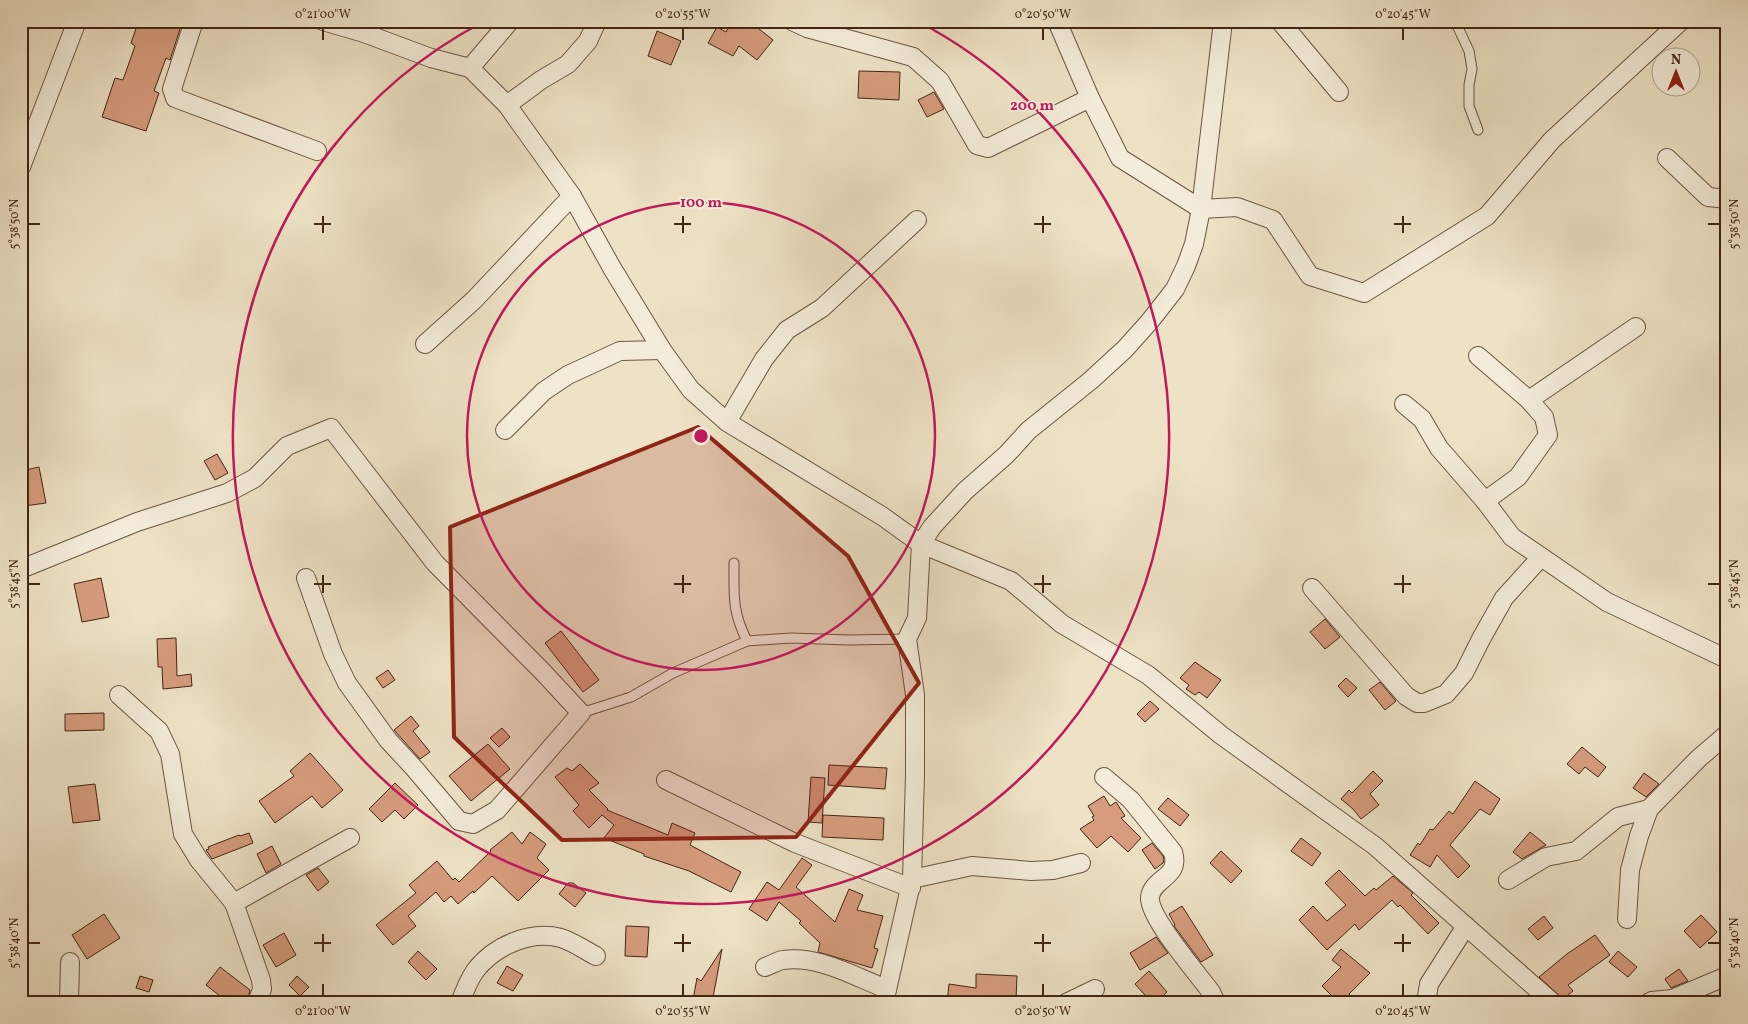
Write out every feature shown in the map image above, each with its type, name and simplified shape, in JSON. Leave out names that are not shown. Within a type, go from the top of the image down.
[{"type":"street","points":[[21,166],[77,21]]},
{"type":"street","points":[[194,21],[172,89],[175,98],[317,151]]},
{"type":"street","points":[[323,21],[364,32],[431,58],[470,68],[507,105],[572,196],[612,268],[662,350],[691,390],[727,422],[882,516],[921,544],[1011,581],[1062,624],[1148,675],[1221,735],[1375,846],[1553,1003]]},
{"type":"street","points":[[470,68],[510,21]]},
{"type":"street","points":[[507,105],[541,80],[568,64],[588,41],[597,21]]},
{"type":"street","points":[[792,21],[807,28],[913,57],[940,81],[978,145],[988,148],[1090,98]]},
{"type":"street","points":[[1057,21],[1090,98],[1120,158],[1201,209],[1237,207],[1273,220],[1310,276],[1364,293],[1487,216],[1552,140],[1681,21]]},
{"type":"street","points":[[1280,21],[1339,92]]},
{"type":"street","points":[[765,967],[782,960],[804,960],[825,964],[885,996],[911,883],[916,695],[907,639],[917,618],[921,544],[932,527],[965,491],[1006,454],[1029,430],[1090,381],[1125,349],[1175,289],[1194,244],[1201,209],[1226,24]]},
{"type":"street","points":[[1667,158],[1708,197],[1727,199]]},
{"type":"street","points":[[425,344],[474,300],[572,196]]},
{"type":"street","points":[[727,422],[764,359],[787,330],[822,308],[917,220]]},
{"type":"street","points":[[1529,400],[1636,328]]},
{"type":"street","points":[[505,430],[544,391],[568,375],[620,351],[662,350]]},
{"type":"street","points":[[1478,356],[1529,400],[1544,417],[1548,435],[1518,477],[1485,501]]},
{"type":"street","points":[[1404,404],[1422,419],[1439,448],[1485,501],[1512,537],[1607,602],[1727,659]]},
{"type":"street","points":[[21,569],[137,522],[227,492],[255,478],[287,446],[331,428],[436,563],[581,713],[497,810],[473,824],[458,821],[388,740],[347,683],[333,654],[306,578]]},
{"type":"street","points":[[1312,588],[1406,696],[1416,703],[1424,703],[1446,694],[1464,673],[1480,639],[1504,598],[1541,558]]},
{"type":"street","points":[[119,695],[160,731],[170,754],[182,834],[199,860],[234,903],[261,980],[262,989],[257,1003]]},
{"type":"street","points":[[1628,919],[1630,870],[1639,836],[1649,809],[1699,758],[1727,734]]},
{"type":"street","points":[[1104,777],[1131,800],[1173,852],[1176,860],[1174,868],[1154,888],[1150,897],[1151,906],[1165,931],[1211,992],[1216,1003]]},
{"type":"street","points":[[666,780],[795,843],[911,883],[972,866],[1031,871],[1053,870],[1081,863]]},
{"type":"street","points":[[1508,880],[1546,857],[1576,851],[1618,817],[1649,809]]},
{"type":"street","points":[[234,903],[350,838]]},
{"type":"street","points":[[1426,1003],[1429,984],[1466,926]]},
{"type":"street","points":[[460,1003],[475,972],[486,959],[503,947],[523,939],[545,936],[562,939],[596,956]]},
{"type":"street","points":[[68,1003],[70,962]]},
{"type":"street","points":[[1648,1003],[1672,999],[1727,976]]},
{"type":"street","points":[[1066,1003],[1095,989]]},
{"type":"lane","points":[[1455,21],[1469,51],[1472,69],[1469,84],[1469,106],[1478,130]]},
{"type":"lane","points":[[734,563],[735,611],[747,641]]},
{"type":"lane","points":[[581,713],[631,697],[673,673],[747,641],[791,638],[907,639]]},
{"type":"highlighted area","points":[[698,427],[848,556],[919,683],[796,837],[562,840],[454,737],[450,527]]},
{"type":"building","points":[[144,21],[178,21],[177,24],[181,26],[170,60],[166,58],[154,91],[159,93],[146,131],[102,117],[115,78],[123,80],[135,46],[131,43],[138,23],[143,25]]},
{"type":"building","points":[[732,21],[749,21],[773,40],[757,60],[739,46],[733,56],[708,43],[717,27],[726,32]]},
{"type":"building","points":[[657,31],[681,41],[671,65],[648,56]]},
{"type":"building","points":[[859,71],[900,72],[899,100],[858,98]]},
{"type":"building","points":[[934,92],[944,109],[927,117],[918,100]]},
{"type":"building","points":[[217,454],[228,473],[215,480],[204,461]]},
{"type":"building","points":[[39,467],[46,503],[24,506],[21,493],[21,471]]},
{"type":"building","points":[[101,578],[109,617],[82,622],[74,584]]},
{"type":"building","points":[[1325,619],[1340,637],[1325,649],[1310,632]]},
{"type":"building","points":[[561,631],[599,680],[583,692],[545,643]]},
{"type":"building","points":[[176,638],[177,676],[191,674],[192,686],[163,689],[162,667],[158,667],[157,639]]},
{"type":"building","points":[[1195,662],[1221,680],[1207,698],[1199,692],[1195,695],[1186,689],[1189,685],[1180,678]]},
{"type":"building","points":[[388,670],[395,680],[383,688],[376,678]]},
{"type":"building","points":[[1346,678],[1357,688],[1348,697],[1338,686]]},
{"type":"building","points":[[1380,682],[1396,701],[1385,710],[1369,690]]},
{"type":"building","points":[[1150,701],[1159,709],[1145,722],[1137,714]]},
{"type":"building","points":[[104,713],[104,730],[65,731],[65,714]]},
{"type":"building","points":[[411,716],[419,726],[413,731],[430,752],[420,759],[394,730]]},
{"type":"building","points":[[502,728],[510,737],[499,747],[490,738]]},
{"type":"building","points":[[488,744],[510,769],[471,801],[449,776]]},
{"type":"building","points":[[1582,747],[1606,767],[1598,777],[1585,767],[1579,774],[1567,764]]},
{"type":"building","points":[[310,753],[343,790],[322,808],[312,796],[275,823],[259,801],[294,776],[290,771]]},
{"type":"building","points":[[580,764],[599,783],[589,790],[607,810],[668,835],[672,823],[695,833],[690,845],[741,872],[731,892],[689,871],[644,856],[644,854],[604,838],[614,825],[602,815],[589,828],[573,811],[579,805],[555,777],[567,768],[572,771]]},
{"type":"building","points":[[829,765],[887,768],[885,789],[828,785]]},
{"type":"building","points":[[1373,771],[1383,781],[1370,794],[1379,805],[1361,819],[1341,799],[1349,790],[1352,793]]},
{"type":"building","points":[[1644,773],[1659,784],[1646,797],[1633,788]]},
{"type":"building","points":[[811,777],[825,778],[822,823],[808,822]]},
{"type":"building","points":[[1475,781],[1500,799],[1490,815],[1480,809],[1450,845],[1470,866],[1458,878],[1437,855],[1430,867],[1410,855],[1418,843],[1420,845],[1430,829],[1433,830],[1449,811],[1453,814]]},
{"type":"building","points":[[395,783],[418,805],[404,819],[395,810],[382,822],[369,809]]},
{"type":"building","points":[[95,784],[100,820],[73,823],[68,787]]},
{"type":"building","points":[[1104,796],[1110,806],[1116,802],[1125,816],[1121,818],[1141,838],[1128,852],[1111,836],[1097,848],[1080,829],[1094,820],[1092,817],[1094,816],[1088,806]]},
{"type":"building","points":[[1168,798],[1189,815],[1180,826],[1158,809]]},
{"type":"building","points":[[823,815],[884,818],[883,840],[822,837]]},
{"type":"building","points":[[512,832],[522,844],[530,832],[546,844],[537,858],[549,870],[518,901],[492,876],[474,893],[473,891],[458,904],[451,896],[444,902],[436,892],[408,916],[416,926],[393,945],[376,925],[416,893],[409,885],[437,861],[453,880],[455,878],[459,882],[490,850]]},
{"type":"building","points":[[1530,832],[1546,845],[1522,859],[1513,852]]},
{"type":"building","points":[[249,833],[253,843],[212,859],[206,850],[209,849],[208,847]]},
{"type":"building","points":[[1301,838],[1321,853],[1312,866],[1291,851]]},
{"type":"building","points":[[1152,843],[1164,860],[1155,869],[1142,850]]},
{"type":"building","points":[[272,846],[281,864],[266,873],[257,854]]},
{"type":"building","points":[[1221,851],[1242,871],[1231,883],[1210,863]]},
{"type":"building","points":[[802,858],[812,865],[796,887],[835,922],[849,889],[863,895],[857,910],[883,916],[874,948],[878,949],[872,968],[818,952],[820,943],[799,923],[801,921],[779,902],[767,921],[749,909],[767,882],[779,890]]},
{"type":"building","points":[[318,868],[329,882],[318,891],[306,875]]},
{"type":"building","points":[[1339,870],[1365,896],[1374,888],[1376,890],[1393,876],[1413,893],[1411,895],[1439,923],[1428,934],[1400,905],[1398,907],[1392,900],[1359,930],[1355,924],[1327,950],[1299,920],[1313,906],[1327,921],[1346,905],[1325,883]]},
{"type":"building","points":[[568,883],[573,883],[586,893],[575,907],[559,894]]},
{"type":"building","points":[[1182,906],[1213,955],[1201,962],[1174,926],[1169,914]]},
{"type":"building","points":[[104,914],[120,938],[87,959],[72,935]]},
{"type":"building","points":[[1701,915],[1717,932],[1700,948],[1684,931]]},
{"type":"building","points":[[1544,916],[1553,928],[1538,940],[1528,929]]},
{"type":"building","points":[[626,926],[649,927],[647,957],[625,956]]},
{"type":"building","points":[[284,933],[296,955],[276,967],[263,945]]},
{"type":"building","points":[[1595,935],[1610,955],[1568,985],[1573,991],[1563,999],[1539,977],[1567,954]]},
{"type":"building","points":[[1156,937],[1168,953],[1140,970],[1130,953]]},
{"type":"building","points":[[722,949],[712,1003],[693,1000],[697,978],[701,981]]},
{"type":"building","points":[[1341,949],[1370,973],[1349,994],[1357,1003],[1339,1003],[1322,986],[1341,967],[1332,960]]},
{"type":"building","points":[[418,951],[437,969],[426,980],[408,962]]},
{"type":"building","points":[[1618,951],[1637,967],[1628,977],[1609,962]]},
{"type":"building","points":[[507,966],[523,975],[513,991],[497,983]]},
{"type":"building","points":[[220,967],[250,990],[247,1003],[229,1003],[206,985]]},
{"type":"building","points":[[1679,969],[1688,981],[1671,988],[1665,979]]},
{"type":"building","points":[[1149,971],[1167,992],[1155,1003],[1152,1003],[1135,984]]},
{"type":"building","points":[[976,974],[1017,976],[1016,1000],[983,999],[983,1003],[947,1003],[949,984],[976,988]]},
{"type":"building","points":[[140,976],[153,980],[149,992],[136,988]]},
{"type":"building","points":[[297,976],[309,987],[300,996],[289,985]]}]
